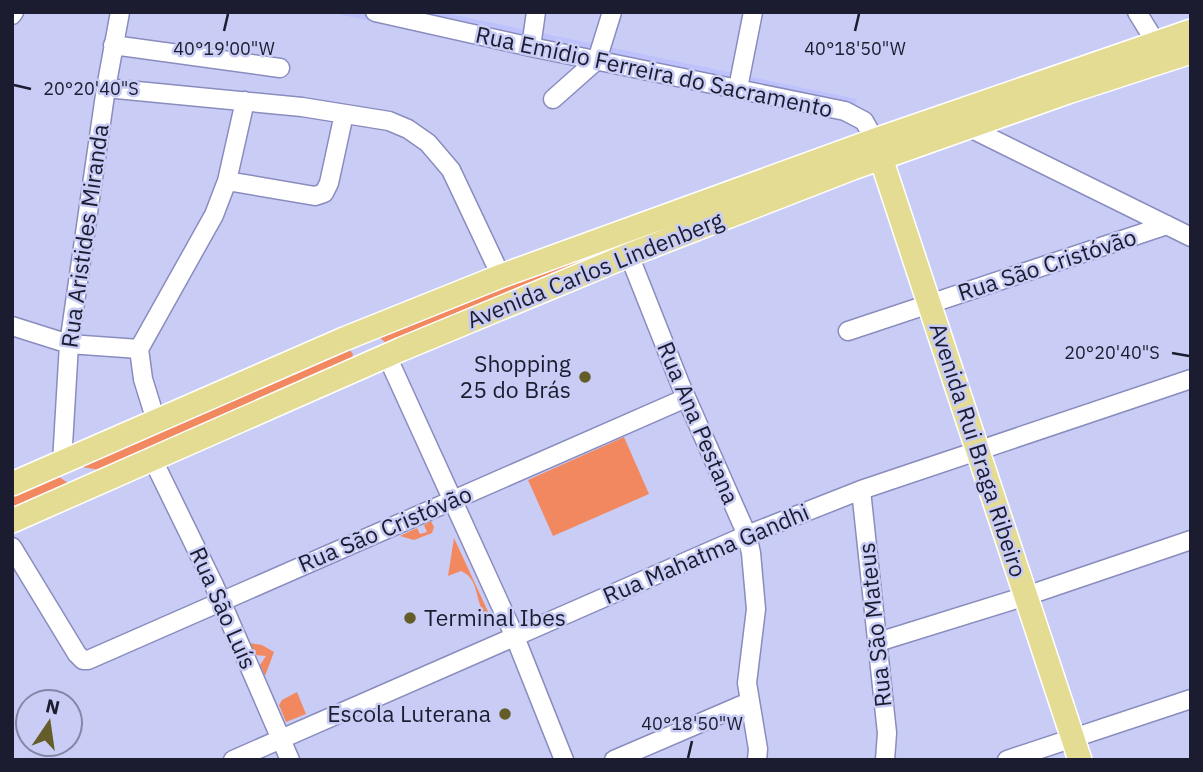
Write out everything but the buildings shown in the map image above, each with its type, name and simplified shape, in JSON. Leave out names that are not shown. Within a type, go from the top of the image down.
[{"type":"main road","name":"Avenida Carlos Lindenberg","points":[[12,521],[387,356],[878,149],[970,128],[1068,93],[1162,51],[1191,30]]},
{"type":"main road","name":"Avenida Carlos Lindenberg","points":[[12,484],[344,339],[501,276],[1162,51],[1191,52]]},
{"type":"main road","name":"Avenida Rui Braga Ribeiro","points":[[878,149],[1080,760]]},
{"type":"main road","points":[[344,339],[371,344],[387,356]]},
{"type":"main road","points":[[62,462],[78,476],[101,482]]},
{"type":"street","name":"Rua Aristides Miranda","points":[[62,462],[69,345],[106,88],[120,12]]},
{"type":"street","name":"Rua Emídio Ferreira do Sacramento","points":[[376,12],[851,113],[867,125],[878,149]]},
{"type":"street","points":[[531,47],[536,12]]},
{"type":"street","points":[[553,99],[597,60],[612,12]]},
{"type":"street","points":[[738,88],[753,12]]},
{"type":"street","points":[[1138,12],[1162,51]]},
{"type":"street","points":[[113,45],[280,68]]},
{"type":"street","points":[[106,88],[245,101],[344,114],[389,121],[408,129],[428,143],[451,170],[501,276]]},
{"type":"street","points":[[156,421],[143,379],[139,349],[214,215],[227,181],[245,101]]},
{"type":"street","points":[[227,181],[315,196],[324,193],[329,183],[344,114]]},
{"type":"street","points":[[970,128],[1191,237]]},
{"type":"street","name":"Rua São Cristóvão","points":[[848,331],[1167,225]]},
{"type":"street","name":"Rua Ana Pestana","points":[[629,255],[686,398],[747,535],[755,609],[747,669],[758,749],[757,760]]},
{"type":"street","points":[[12,326],[69,345],[139,349]]},
{"type":"street","points":[[387,356],[515,637],[564,760]]},
{"type":"street","name":"Rua Mahatma Gandhi","points":[[233,760],[747,535],[861,490],[1191,379]]},
{"type":"street","name":"Rua São Cristóvão","points":[[12,547],[77,654],[83,660],[88,660],[686,398]]},
{"type":"street","name":"Rua São Luís","points":[[152,458],[221,600],[290,760]]},
{"type":"street","name":"Rua São Mateus","points":[[861,490],[887,733],[885,760]]},
{"type":"street","points":[[878,642],[1026,596],[1191,540]]},
{"type":"street","points":[[1007,760],[1191,699]]},
{"type":"street","points":[[614,760],[750,702]]},
{"type":"shaded area","points":[[328,12],[441,12],[857,99],[851,122]]},
{"type":"shaded area","points":[[715,205],[387,344],[376,334]]},
{"type":"shaded area","points":[[348,348],[353,354],[352,359],[99,470],[77,466]]},
{"type":"shaded area","points":[[624,437],[649,494],[553,536],[528,480]]},
{"type":"shaded area","points":[[57,475],[69,484],[12,507],[12,494]]},
{"type":"shaded area","points":[[431,521],[434,527],[432,533],[414,540],[400,536],[417,528],[420,534],[427,532],[424,525]]},
{"type":"shaded area","points":[[454,538],[491,618],[481,608],[475,587],[468,575],[461,571],[448,576]]},
{"type":"shaded area","points":[[250,643],[262,645],[274,652],[265,676],[260,665],[266,656],[255,655]]},
{"type":"shaded area","points":[[297,692],[306,714],[286,722],[279,705],[282,700]]},
{"type":"place","name":"Shopping 25 do Brás","points":[[585,377]]},
{"type":"place","name":"Terminal Ibes","points":[[410,618]]},
{"type":"place","name":"Escola Luterana","points":[[505,714]]}]
